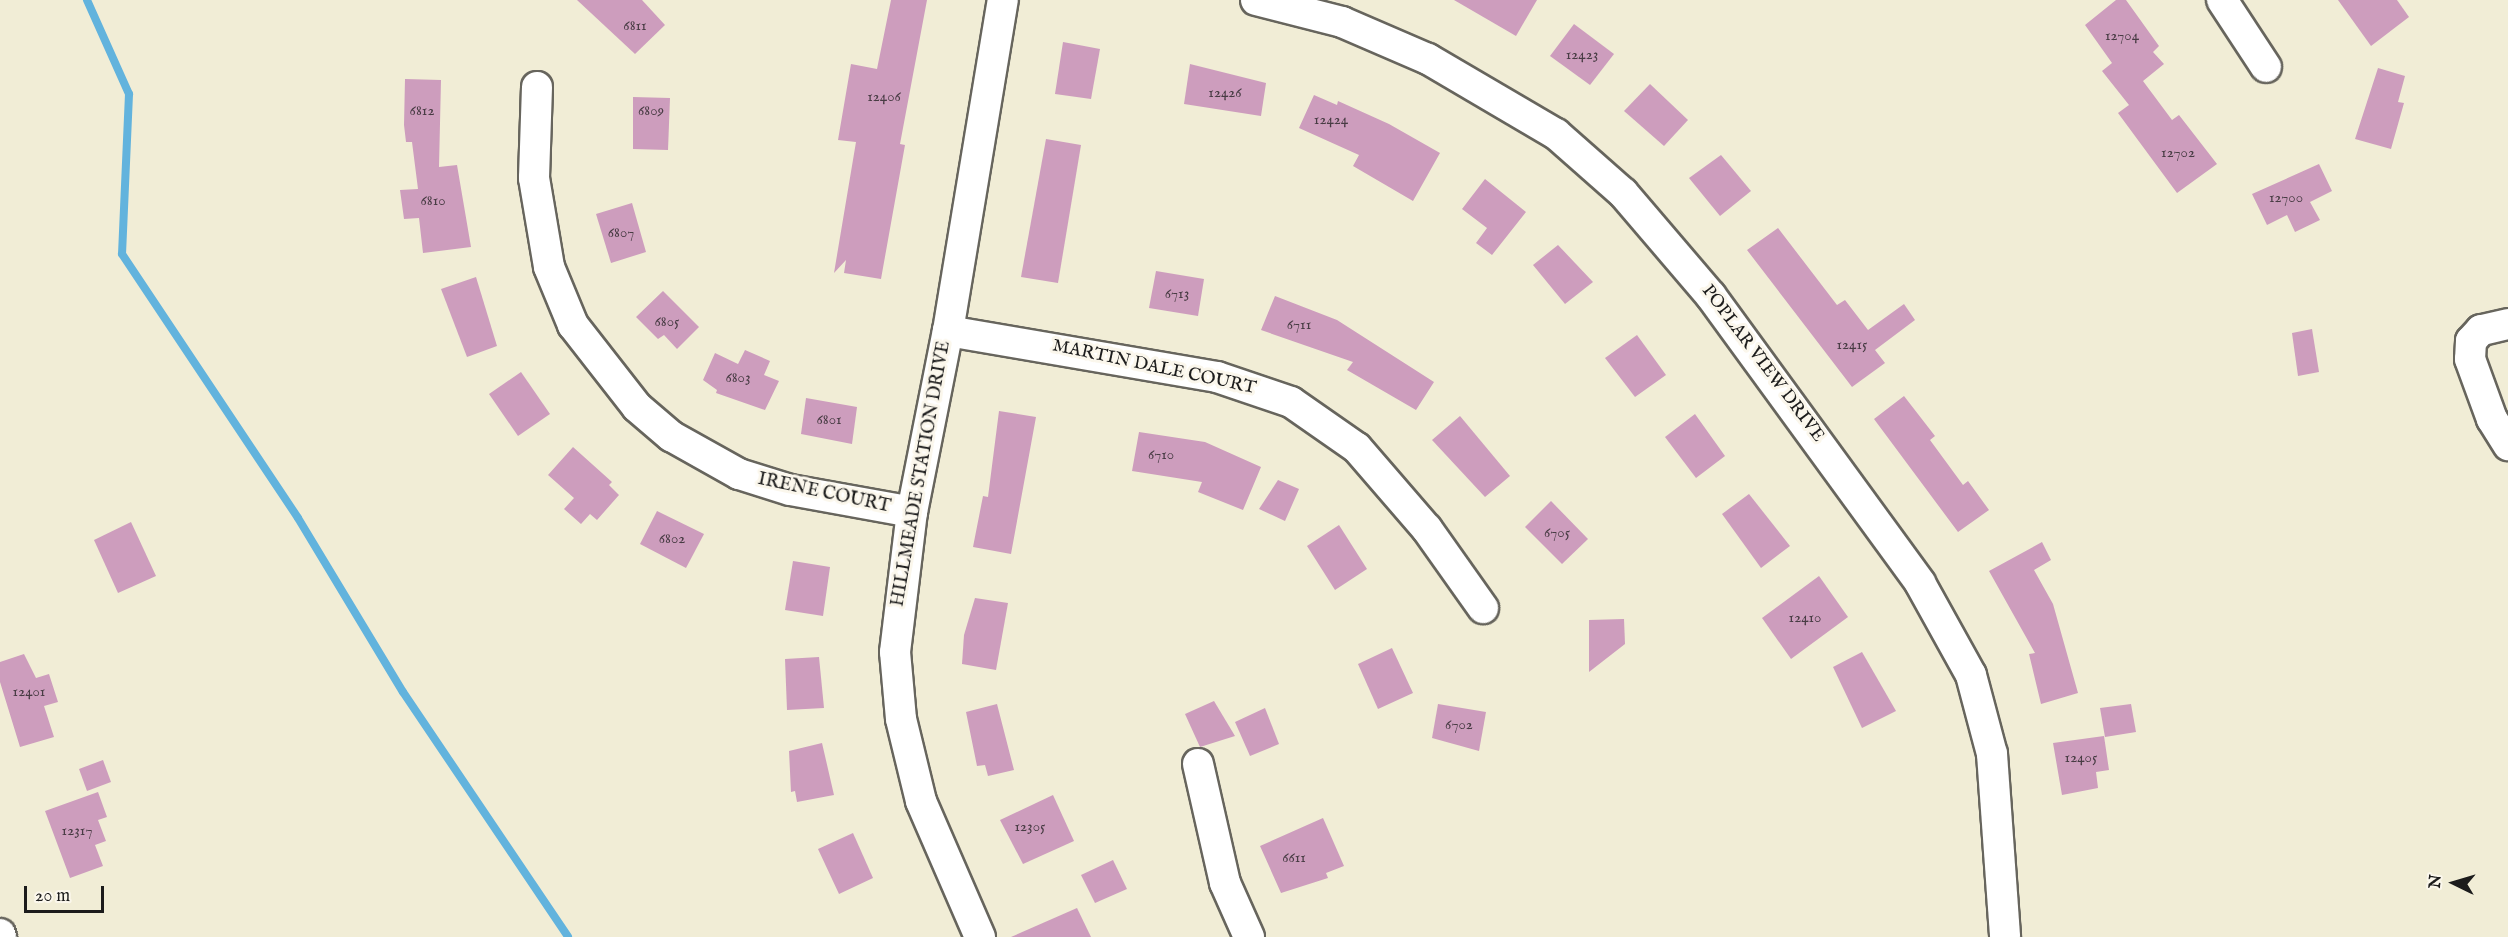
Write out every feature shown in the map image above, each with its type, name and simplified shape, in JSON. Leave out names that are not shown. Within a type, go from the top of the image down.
[{"type":"street","name":"HILLMEADE STATION DRIVE","points":[[980,937],[921,801],[901,719],[895,652],[897,614],[912,512],[948,331],[1003,0]]},
{"type":"street","name":"POPLAR VIEW DRIVE","points":[[1256,0],[1342,22],[1428,59],[1556,134],[1623,193],[1711,296],[1920,583],[1971,675],[1992,754],[2005,937]]},
{"type":"street","points":[[2222,0],[2266,67]]},
{"type":"street","name":"IRENE COURT","points":[[537,87],[534,178],[549,267],[573,325],[637,407],[671,436],[739,474],[790,490],[912,512]]},
{"type":"street","points":[[2508,324],[2481,330],[2471,340],[2470,359],[2492,419],[2508,445]]},
{"type":"street","name":"MARTIN DALE COURT","points":[[948,331],[1217,378],[1291,402],[1356,448],[1427,529],[1483,608]]},
{"type":"street","points":[[1198,764],[1225,883],[1249,937]]},
{"type":"building","points":[[577,0],[642,0],[665,25],[635,54]]},
{"type":"building","points":[[891,0],[927,0],[900,144],[905,145],[881,279],[844,273],[846,260],[834,273],[856,142],[838,140],[851,64],[877,69]]},
{"type":"building","points":[[1454,0],[1537,0],[1516,36]]},
{"type":"building","points":[[2116,0],[2126,0],[2159,46],[2153,52],[2164,64],[2143,81],[2172,120],[2179,115],[2217,164],[2177,193],[2118,113],[2129,105],[2102,71],[2112,63],[2085,25]]},
{"type":"building","points":[[2338,0],[2397,0],[2409,17],[2371,46]]},
{"type":"building","points":[[1574,24],[1614,54],[1590,85],[1550,56]]},
{"type":"building","points":[[1063,42],[1100,49],[1091,99],[1055,94]]},
{"type":"building","points":[[1190,64],[1266,83],[1261,116],[1184,104]]},
{"type":"building","points":[[2378,68],[2405,76],[2398,102],[2404,103],[2391,149],[2355,139]]},
{"type":"building","points":[[405,79],[441,80],[439,167],[457,165],[471,247],[423,253],[419,218],[404,219],[400,190],[418,189],[412,142],[406,142]]},
{"type":"building","points":[[1650,84],[1688,120],[1664,146],[1624,111]]},
{"type":"building","points":[[1314,95],[1337,105],[1338,101],[1389,124],[1440,153],[1413,201],[1353,166],[1359,155],[1299,128]]},
{"type":"building","points":[[633,97],[670,98],[668,150],[633,149]]},
{"type":"building","points":[[1046,139],[1081,145],[1058,283],[1021,277]]},
{"type":"building","points":[[1721,155],[1751,191],[1720,216],[1689,178]]},
{"type":"building","points":[[2319,164],[2332,191],[2310,202],[2320,220],[2295,232],[2287,215],[2267,225],[2252,194]]},
{"type":"building","points":[[1485,179],[1526,212],[1492,255],[1476,243],[1487,228],[1462,209]]},
{"type":"building","points":[[632,203],[646,252],[611,263],[596,214]]},
{"type":"building","points":[[1778,228],[1837,305],[1845,300],[1868,330],[1904,304],[1915,320],[1875,350],[1885,363],[1852,387],[1747,250]]},
{"type":"building","points":[[1558,245],[1593,282],[1565,304],[1533,265]]},
{"type":"building","points":[[1156,271],[1204,279],[1198,316],[1149,308]]},
{"type":"building","points":[[476,277],[497,346],[467,357],[441,289]]},
{"type":"building","points":[[663,291],[699,327],[677,349],[664,335],[658,339],[636,317]]},
{"type":"building","points":[[1275,296],[1337,320],[1434,382],[1416,410],[1347,370],[1353,362],[1261,330]]},
{"type":"building","points":[[2312,329],[2319,372],[2298,376],[2292,333]]},
{"type":"building","points":[[1637,335],[1666,375],[1635,397],[1605,358]]},
{"type":"building","points":[[745,350],[770,361],[764,375],[779,381],[765,410],[716,393],[717,390],[703,380],[715,353],[738,364]]},
{"type":"building","points":[[521,372],[550,414],[518,436],[489,394]]},
{"type":"building","points":[[1904,396],[1935,436],[1930,440],[1963,485],[1968,481],[1989,510],[1958,532],[1874,419]]},
{"type":"building","points":[[806,398],[857,407],[852,444],[801,434]]},
{"type":"building","points":[[999,411],[1036,417],[1011,554],[973,547],[983,496],[988,497]]},
{"type":"building","points":[[1695,414],[1725,456],[1696,478],[1665,437]]},
{"type":"building","points":[[1460,416],[1510,476],[1485,497],[1432,440]]},
{"type":"building","points":[[1139,432],[1205,442],[1261,467],[1243,510],[1198,492],[1202,482],[1132,471]]},
{"type":"building","points":[[573,447],[612,482],[609,485],[619,495],[597,520],[590,514],[581,524],[564,509],[574,498],[548,475]]},
{"type":"building","points":[[1278,480],[1299,489],[1285,521],[1259,509]]},
{"type":"building","points":[[1749,494],[1790,546],[1761,568],[1722,514]]},
{"type":"building","points":[[1551,501],[1588,539],[1562,564],[1525,527]]},
{"type":"building","points":[[657,511],[704,534],[686,568],[640,544]]},
{"type":"building","points":[[131,522],[156,576],[118,593],[94,540]]},
{"type":"building","points":[[1339,525],[1367,569],[1335,590],[1307,546]]},
{"type":"building","points":[[2042,542],[2051,560],[2034,570],[2053,604],[2078,693],[2041,704],[2029,654],[2035,653],[1989,571]]},
{"type":"building","points":[[793,561],[830,567],[823,616],[785,610]]},
{"type":"building","points":[[1819,576],[1848,617],[1791,659],[1762,618]]},
{"type":"building","points":[[975,598],[1008,603],[996,670],[962,664],[964,635]]},
{"type":"building","points":[[1624,619],[1625,644],[1589,672],[1589,620]]},
{"type":"building","points":[[1392,648],[1413,693],[1378,709],[1358,664]]},
{"type":"building","points":[[1862,652],[1896,711],[1862,728],[1833,667]]},
{"type":"building","points":[[24,654],[36,678],[49,674],[58,702],[44,706],[54,737],[20,747],[0,682],[0,662]]},
{"type":"building","points":[[819,657],[824,708],[787,710],[785,659]]},
{"type":"building","points":[[1214,701],[1235,736],[1200,747],[1185,714]]},
{"type":"building","points":[[997,704],[1014,770],[988,776],[985,765],[977,766],[966,712]]},
{"type":"building","points":[[1438,704],[1486,712],[1479,751],[1432,738]]},
{"type":"building","points":[[2131,704],[2136,732],[2105,737],[2100,708]]},
{"type":"building","points":[[1265,708],[1279,744],[1250,756],[1235,722]]},
{"type":"building","points":[[2104,736],[2109,770],[2096,772],[2098,788],[2062,795],[2053,743]]},
{"type":"building","points":[[822,743],[834,795],[797,802],[795,791],[791,792],[789,751]]},
{"type":"building","points":[[103,760],[111,782],[87,791],[79,769]]},
{"type":"building","points":[[98,792],[107,817],[98,820],[106,841],[95,845],[103,866],[70,878],[45,811]]},
{"type":"building","points":[[1053,795],[1074,841],[1023,864],[1000,820]]},
{"type":"building","points":[[1323,818],[1344,866],[1326,873],[1328,878],[1281,893],[1260,846]]},
{"type":"building","points":[[853,833],[873,878],[839,894],[818,849]]},
{"type":"building","points":[[1113,860],[1127,889],[1095,903],[1081,875]]},
{"type":"building","points":[[1077,908],[1091,937],[1011,937]]},
{"type":"waterway","points":[[87,0],[129,94],[122,254],[298,518],[403,692],[568,937]]}]
